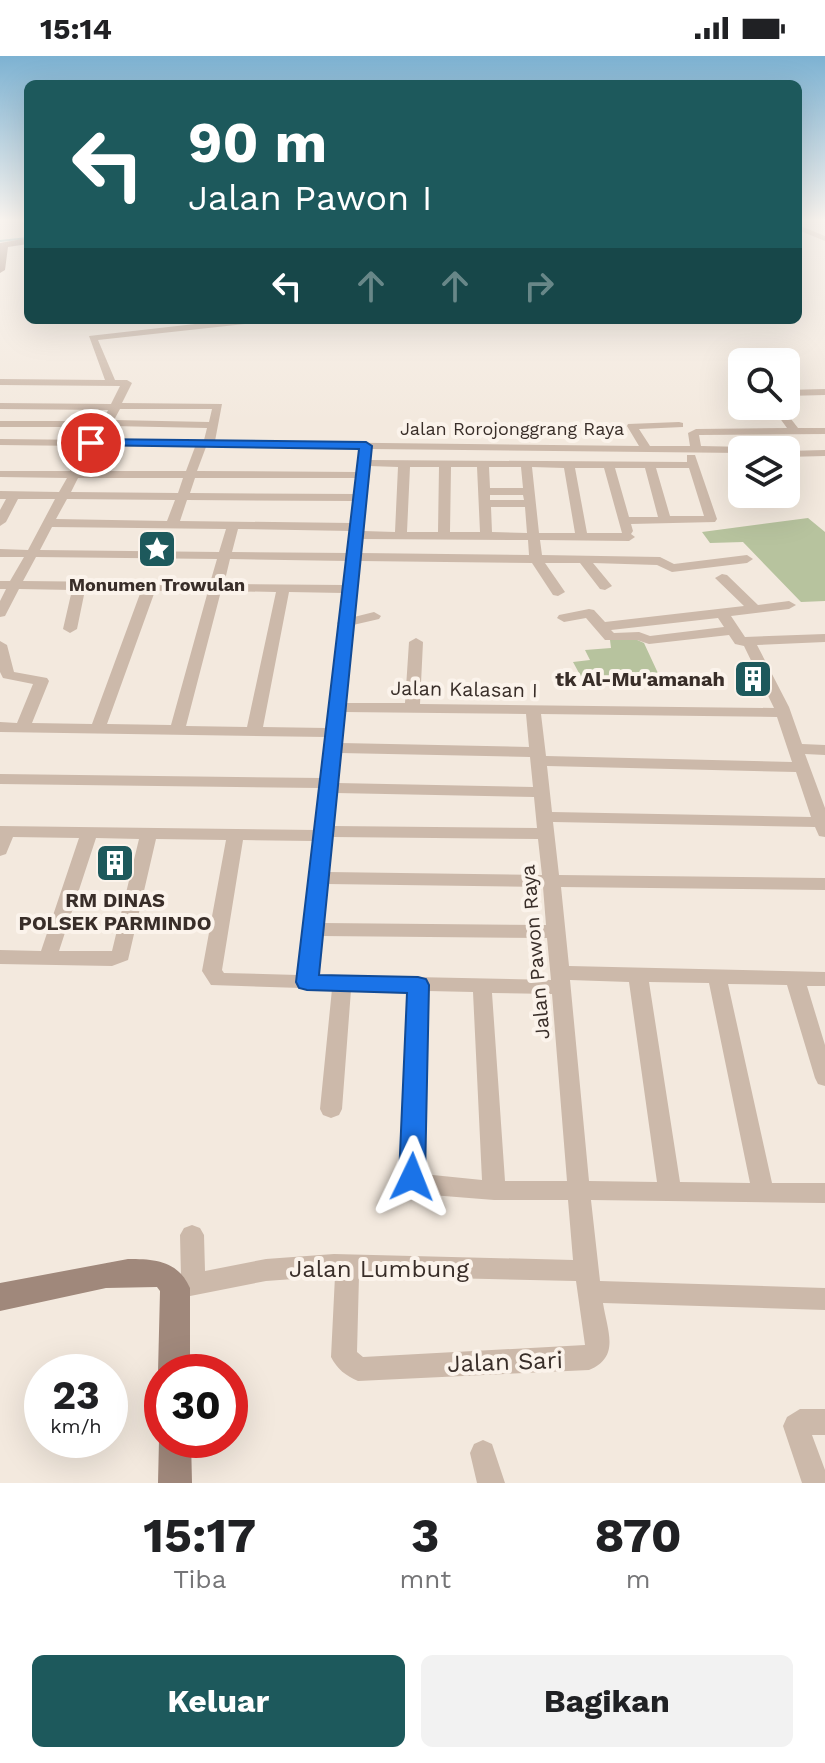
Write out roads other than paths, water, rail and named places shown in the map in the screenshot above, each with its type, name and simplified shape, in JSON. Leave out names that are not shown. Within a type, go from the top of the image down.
[{"type":"main road","points":[[0,1297],[107,1276],[137,1273],[163,1275],[184,1286],[176,1354]]},
{"type":"main road","points":[[175,1458],[175,1483]]},
{"type":"street","points":[[111,383],[92,333],[157,324]]},
{"type":"street","points":[[93,341],[223,324]]},
{"type":"street","points":[[0,370],[20,382]]},
{"type":"street","points":[[0,382],[127,383],[33,553],[7,585],[0,613]]},
{"type":"street","points":[[0,389],[125,390]]},
{"type":"street","points":[[800,393],[825,392]]},
{"type":"street","points":[[0,406],[219,407],[206,443],[189,474],[172,525]]},
{"type":"street","points":[[787,420],[795,431]]},
{"type":"street","points":[[0,424],[214,425]]},
{"type":"street","points":[[645,447],[632,426],[679,425]]},
{"type":"street","points":[[624,521],[711,519],[694,465],[693,433],[825,431]]},
{"type":"street","name":"Jalan Rorojonggrang Raya","points":[[0,442],[728,449]]},
{"type":"street","points":[[25,442],[9,466],[74,475],[364,469],[404,464],[694,465]]},
{"type":"street","points":[[307,982],[325,833],[344,623],[366,446]]},
{"type":"street","points":[[428,464],[429,446]]},
{"type":"street","points":[[463,446],[464,464]]},
{"type":"street","points":[[525,446],[536,559],[558,592]]},
{"type":"street","points":[[800,454],[825,453]]},
{"type":"street","points":[[401,535],[404,464]]},
{"type":"street","points":[[444,535],[445,464]]},
{"type":"street","points":[[483,464],[486,536]]},
{"type":"street","points":[[569,465],[582,537]]},
{"type":"street","points":[[609,465],[634,560]]},
{"type":"street","points":[[650,466],[665,521]]},
{"type":"street","points":[[0,522],[7,495],[360,498]]},
{"type":"street","points":[[485,497],[530,498]]},
{"type":"street","points":[[49,523],[233,525],[401,535],[629,537]]},
{"type":"street","points":[[177,730],[233,525]]},
{"type":"street","points":[[0,553],[634,560],[660,561],[672,568],[747,559]]},
{"type":"street","points":[[583,559],[605,586]]},
{"type":"street","points":[[722,578],[755,609]]},
{"type":"street","points":[[7,585],[348,589]]},
{"type":"street","points":[[70,629],[79,587]]},
{"type":"street","points":[[98,729],[149,588]]},
{"type":"street","points":[[254,732],[283,588]]},
{"type":"street","points":[[607,626],[789,605]]},
{"type":"street","points":[[564,618],[589,613],[610,637],[639,636],[649,640],[734,630]]},
{"type":"street","points":[[722,613],[740,641],[825,638]]},
{"type":"street","points":[[344,623],[374,616]]},
{"type":"street","points":[[0,850],[4,831],[236,834],[546,826],[823,827],[819,799],[803,767],[783,713],[747,641]]},
{"type":"street","points":[[412,708],[416,642]]},
{"type":"street","points":[[0,645],[8,675],[42,681],[23,727]]},
{"type":"street","name":"Jalan Kalasan I","points":[[336,707],[783,713]]},
{"type":"street","name":"Jalan Pawon Raya","points":[[533,710],[556,932],[577,1189]]},
{"type":"street","points":[[0,727],[254,732],[536,756],[803,767]]},
{"type":"street","points":[[797,749],[825,750]]},
{"type":"street","points":[[0,779],[541,792]]},
{"type":"street","points":[[48,957],[89,833]]},
{"type":"street","points":[[0,957],[112,959],[124,952],[149,833]]},
{"type":"street","points":[[236,834],[212,971],[213,977],[224,982],[482,986],[638,976],[825,979]]},
{"type":"street","points":[[320,878],[825,884]]},
{"type":"street","points":[[314,929],[556,932]]},
{"type":"street","points":[[638,976],[670,1191]]},
{"type":"street","points":[[717,977],[763,1192]]},
{"type":"street","points":[[795,979],[825,1078]]},
{"type":"street","points":[[331,1109],[342,982]]},
{"type":"street","points":[[418,985],[412,1177],[425,1187],[825,1193]]},
{"type":"street","points":[[482,986],[494,1190]]},
{"type":"street","name":"Jalan Sari","points":[[347,1265],[344,1357],[358,1369],[589,1358],[596,1353],[598,1346],[587,1282],[577,1189]]},
{"type":"street","points":[[184,1286],[192,1235]]},
{"type":"street","name":"Jalan Lumbung","points":[[184,1286],[266,1270],[347,1265],[825,1299]]},
{"type":"street","points":[[816,1483],[796,1426],[800,1422],[825,1422]]},
{"type":"street","points":[[483,1453],[491,1483]]},
{"type":"place","name":"Monumen Trowulan","points":[[157,549]]},
{"type":"place","name":"tk Al-Mu'amanah","points":[[753,679]]},
{"type":"place","name":"RM DINAS POLSEK PARMINDO","points":[[115,863]]}]
